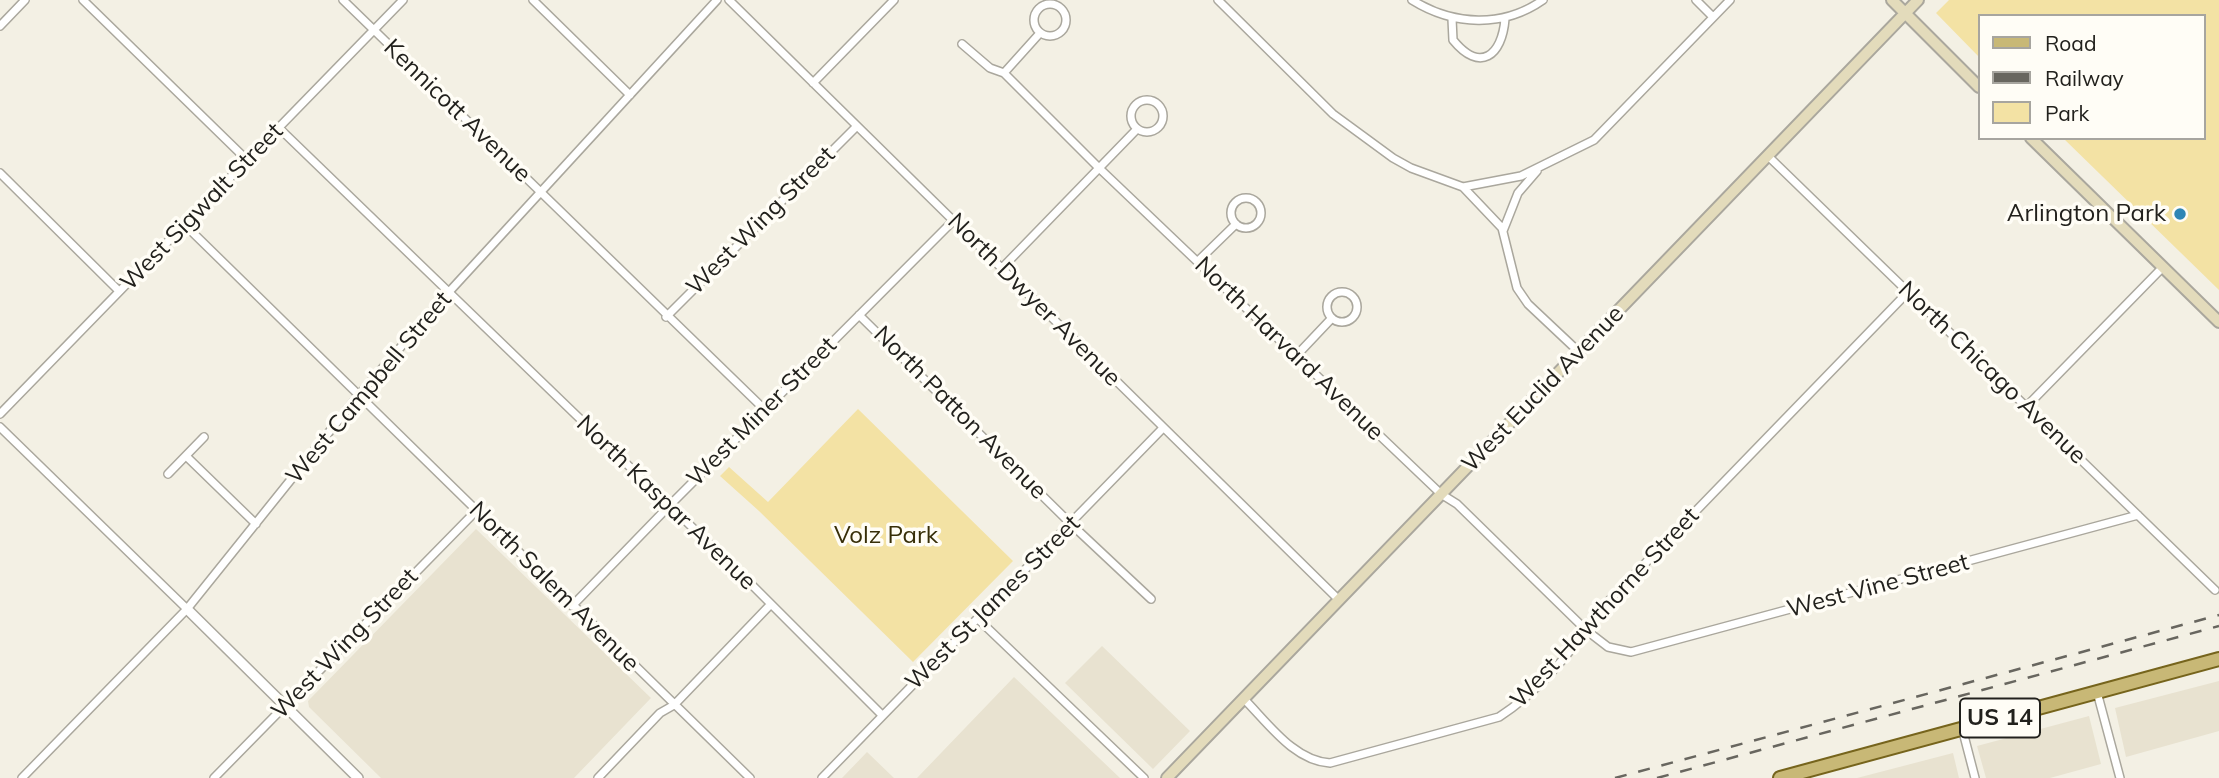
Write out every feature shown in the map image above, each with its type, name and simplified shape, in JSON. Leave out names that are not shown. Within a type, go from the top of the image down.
[{"type":"main road","points":[[1892,0],[1978,86]]},
{"type":"main road","name":"West Euclid Avenue","points":[[1167,778],[1918,0]]},
{"type":"main road","points":[[2033,140],[2219,322]]},
{"type":"main road","name":"US 14","points":[[1785,777],[2219,659]]},
{"type":"street","points":[[0,26],[25,0]]},
{"type":"street","points":[[83,0],[247,160]]},
{"type":"street","name":"Kennicott Avenue","points":[[343,0],[764,410]]},
{"type":"street","name":"West Sigwalt Street","points":[[0,414],[403,0]]},
{"type":"street","points":[[533,0],[630,94]]},
{"type":"street","name":"West Campbell Street","points":[[22,778],[187,609],[358,396],[448,293],[717,0]]},
{"type":"street","name":"North Dwyer Avenue","points":[[729,0],[1339,600]]},
{"type":"street","points":[[813,83],[894,0]]},
{"type":"street","points":[[1218,0],[1353,131],[1411,168],[1463,187],[1503,231],[1517,288],[1528,304],[1579,352]]},
{"type":"street","points":[[1412,0],[1452,19],[1505,19],[1543,0]]},
{"type":"street","points":[[1696,0],[1713,18]]},
{"type":"street","points":[[1463,187],[1521,176],[1594,140],[1730,0]]},
{"type":"street","points":[[1047,4],[1058,6],[1066,18],[1064,29],[1050,36],[1040,33],[1034,24],[1038,9],[1047,4]]},
{"type":"street","points":[[1452,19],[1453,40],[1468,55],[1479,57],[1490,55],[1499,47],[1505,19]]},
{"type":"street","points":[[1004,73],[1040,33]]},
{"type":"street","name":"North Harvard Avenue","points":[[962,44],[990,68],[1004,73],[1099,168],[1441,494],[1457,503],[1586,630],[1601,643],[1618,651]]},
{"type":"street","points":[[1146,100],[1155,103],[1163,116],[1160,125],[1146,132],[1137,129],[1131,116],[1134,107],[1146,100]]},
{"type":"street","name":"West Wing Street","points":[[666,317],[857,126]]},
{"type":"street","name":"North Kaspar Avenue","points":[[279,128],[771,604],[882,715]]},
{"type":"street","points":[[1002,269],[1137,129]]},
{"type":"street","name":"North Chicago Avenue","points":[[1768,156],[2215,590]]},
{"type":"street","points":[[1503,231],[1518,193],[1543,166]]},
{"type":"street","points":[[0,173],[119,291]]},
{"type":"street","points":[[1250,198],[1258,203],[1261,213],[1258,222],[1245,228],[1236,224],[1231,215],[1236,202],[1250,198]]},
{"type":"street","name":"West Miner Street","points":[[572,606],[953,220]]},
{"type":"street","points":[[1198,261],[1236,224]]},
{"type":"street","name":"North Salem Avenue","points":[[185,225],[750,778]]},
{"type":"street","points":[[2027,406],[2162,268]]},
{"type":"street","name":"West Hawthorne Street","points":[[1244,699],[1297,752],[1330,763],[1499,717],[1516,706],[1575,648],[1598,612],[1908,292]]},
{"type":"street","points":[[1339,293],[1352,296],[1356,304],[1353,317],[1340,322],[1332,318],[1327,310],[1331,297],[1339,293]]},
{"type":"street","name":"North Patton Avenue","points":[[859,314],[1071,524],[1152,599]]},
{"type":"street","points":[[1296,356],[1332,318]]},
{"type":"street","points":[[0,427],[286,704],[358,778]]},
{"type":"street","name":"West St James Street","points":[[822,778],[1163,428]]},
{"type":"street","points":[[168,474],[204,437]]},
{"type":"street","points":[[186,456],[257,524]]},
{"type":"street","name":"West Wing Street","points":[[214,778],[476,511]]},
{"type":"street","name":"West Vine Street","points":[[1618,651],[1631,652],[2138,515]]},
{"type":"street","points":[[598,778],[660,713],[674,705],[771,604]]},
{"type":"street","points":[[978,619],[1144,778]]},
{"type":"street","points":[[2096,692],[2120,778]]},
{"type":"street","points":[[1962,728],[1975,778]]},
{"type":"shaded area","points":[[476,529],[651,698],[574,778],[381,778],[309,707],[308,701]]},
{"type":"shaded area","points":[[1102,646],[1190,731],[1153,769],[1065,683]]},
{"type":"shaded area","points":[[1014,677],[1120,778],[917,778]]},
{"type":"shaded area","points":[[2219,681],[2219,731],[2126,757],[2115,708]]},
{"type":"shaded area","points":[[2089,716],[2101,764],[2050,778],[1986,778],[1977,746]]},
{"type":"shaded area","points":[[867,752],[894,778],[842,778]]},
{"type":"shaded area","points":[[1953,753],[1959,778],[1857,778]]},
{"type":"green space","name":"Arlington Park","points":[[1949,0],[2219,0],[2219,290],[2065,140],[2205,140],[2205,14],[1978,14],[1978,56],[1936,13]]},
{"type":"green space","name":"Volz Park","points":[[858,409],[1013,561],[913,662],[720,476],[729,467],[768,502]]},
{"type":"railway","points":[[1615,778],[2219,615]]},
{"type":"railway","points":[[1657,778],[2219,626]]},
{"type":"place","name":"Arlington Park","points":[[2180,214]]}]
